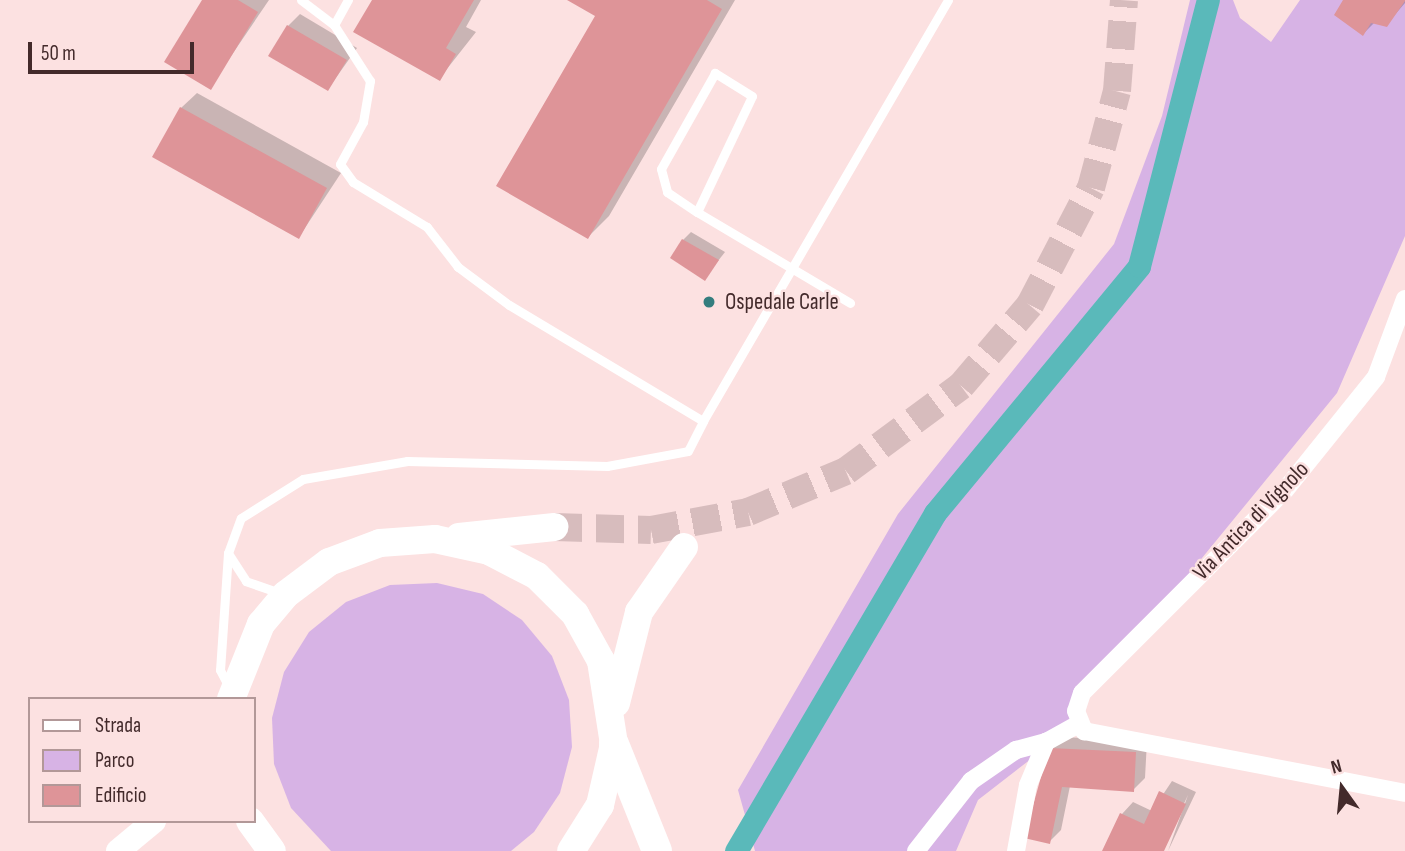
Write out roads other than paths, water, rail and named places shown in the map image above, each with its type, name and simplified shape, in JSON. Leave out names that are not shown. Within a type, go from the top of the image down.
[{"type":"highway","points":[[614,744],[657,851]]},
{"type":"main road","points":[[231,696],[261,624],[285,595],[329,562],[380,543],[554,527]]},
{"type":"main road","points":[[435,539],[489,551],[537,576],[582,626],[601,661],[614,713]]},
{"type":"main road","points":[[571,851],[600,805],[614,744],[614,713],[639,612],[684,547]]},
{"type":"main road","points":[[118,851],[153,823]]},
{"type":"main road","points":[[251,823],[272,851]]},
{"type":"street","name":"Via Antica di Vignolo","points":[[1078,724],[1082,693],[1285,490],[1376,377],[1405,299]]},
{"type":"street","points":[[916,851],[971,781],[1016,750],[1046,742],[1078,724],[1098,734],[1405,793]]},
{"type":"street","points":[[1016,851],[1028,785],[1046,742]]},
{"type":"lane","points":[[300,0],[334,25],[370,81],[363,122],[340,164],[353,182],[427,227],[458,267],[509,305],[703,421]]},
{"type":"lane","points":[[334,25],[348,0]]},
{"type":"lane","points":[[231,696],[220,670],[228,553],[241,518],[303,479],[407,461],[607,466],[688,451],[948,0]]},
{"type":"lane","points":[[696,212],[752,96],[715,73],[661,169],[667,192],[696,212],[850,303]]},
{"type":"lane","points":[[228,553],[246,580],[285,595]]},
{"type":"waterway","points":[[736,851],[935,513],[1139,266],[1208,0]]},
{"type":"tunnel","points":[[554,527],[651,530],[748,512],[846,471],[961,386],[1030,305],[1091,188],[1117,91],[1124,0]]},
{"type":"place","name":"Ospedale Carle","points":[[709,302]]}]
